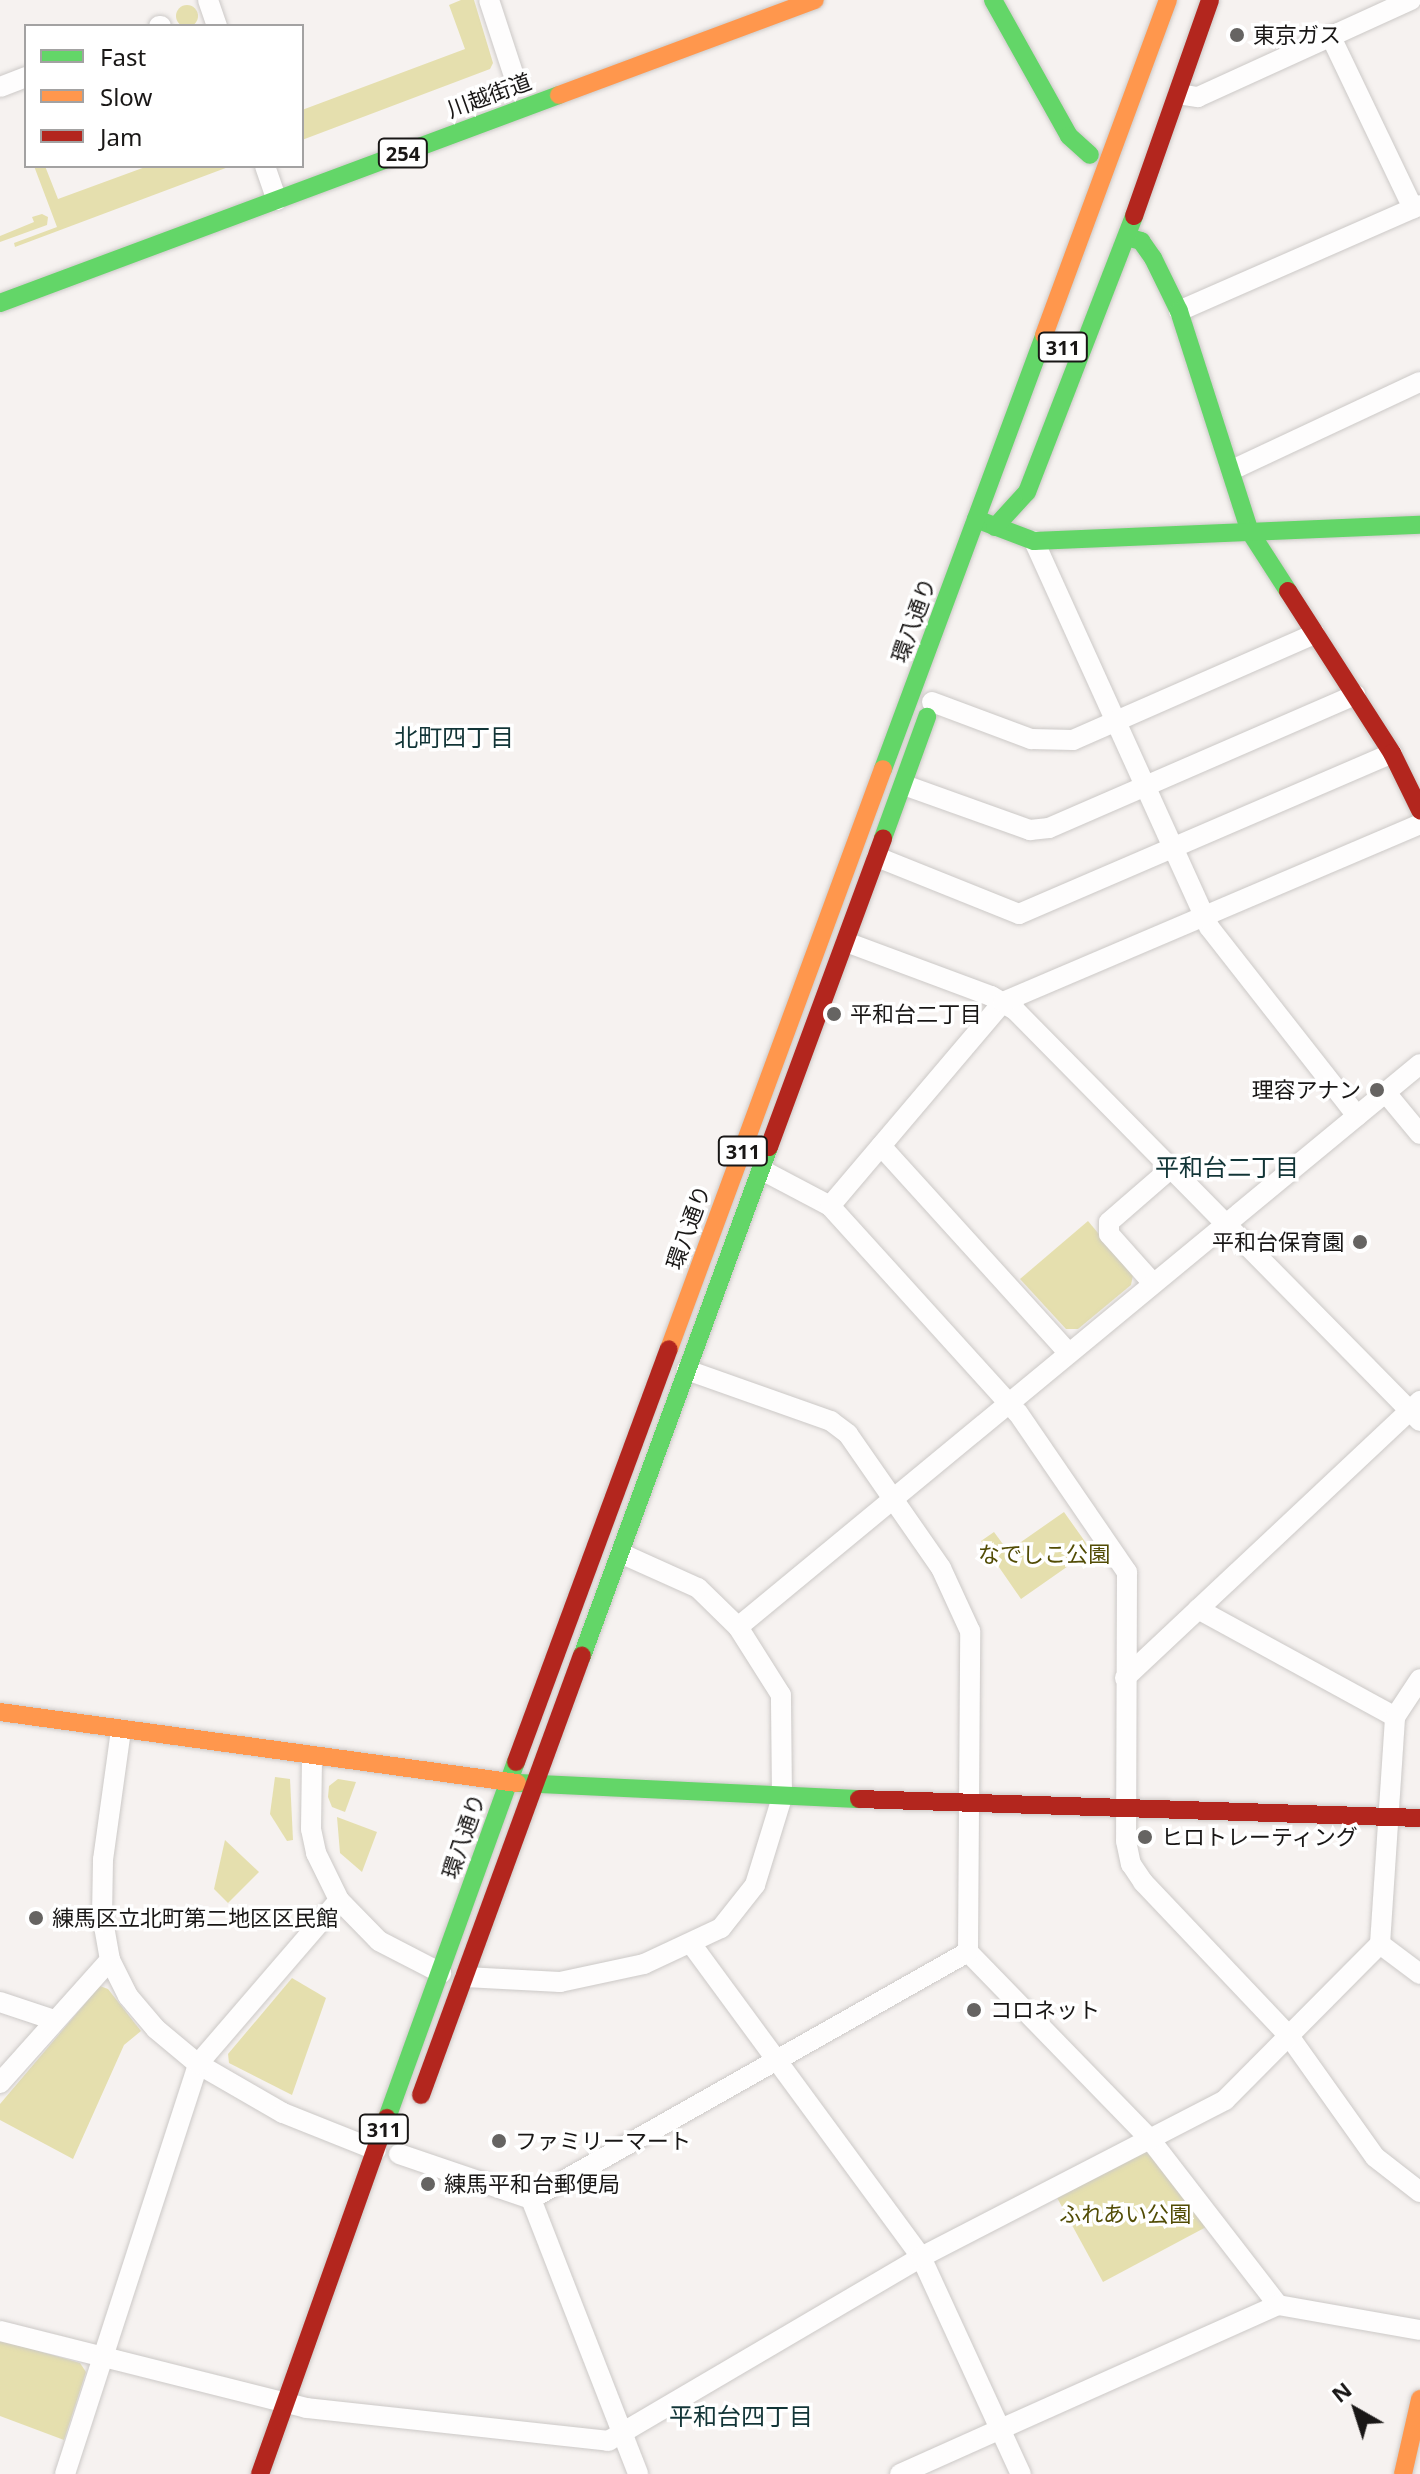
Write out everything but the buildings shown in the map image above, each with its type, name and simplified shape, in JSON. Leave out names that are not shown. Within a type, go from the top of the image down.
[{"type":"main road","name":"川越街道","points":[[0,303],[815,0]]},
{"type":"main road","points":[[993,0],[1069,136],[1090,155]]},
{"type":"main road","points":[[1148,0],[997,409],[976,519],[993,534],[1034,541],[1420,525]]},
{"type":"main road","name":"環八通り","points":[[260,2474],[507,1783],[1168,0]]},
{"type":"main road","points":[[1140,138],[1191,0]]},
{"type":"main road","points":[[993,534],[1027,492],[1127,237],[1210,0]]},
{"type":"main road","points":[[244,187],[273,171]]},
{"type":"main road","points":[[1127,237],[1141,241],[1153,258],[1179,311],[1234,469],[1250,532],[1392,753],[1420,810]]},
{"type":"main road","name":"311","points":[[993,534],[1086,283]]},
{"type":"main road","name":"環八通り","points":[[397,2162],[904,785],[941,677]]},
{"type":"main road","points":[[0,1712],[312,1758],[534,1786],[1420,1818]]},
{"type":"main road","points":[[298,2434],[314,2388]]},
{"type":"main road","points":[[1403,2474],[1420,2399]]},
{"type":"street","points":[[489,0],[517,85]]},
{"type":"street","points":[[1178,94],[1198,97],[1411,0]]},
{"type":"street","points":[[1179,311],[1417,206],[1331,37]]},
{"type":"street","points":[[0,87],[24,78]]},
{"type":"street","points":[[273,171],[277,200]]},
{"type":"street","points":[[1234,469],[1420,382]]},
{"type":"street","points":[[1034,541],[1203,915],[1357,1116]]},
{"type":"street","points":[[932,702],[1045,741],[1073,740],[1315,634]]},
{"type":"street","points":[[904,785],[1030,830],[1049,828],[1355,695]]},
{"type":"street","points":[[877,857],[1019,914],[1392,753]]},
{"type":"street","points":[[830,1206],[1003,1002],[1420,824]]},
{"type":"street","points":[[846,942],[1003,1002],[1169,1170],[1417,1411],[1125,1678]]},
{"type":"street","points":[[738,1627],[1151,1281],[1420,1064]]},
{"type":"street","points":[[1386,1093],[1420,1134]]},
{"type":"street","points":[[881,1146],[1067,1351]]},
{"type":"street","points":[[762,1170],[830,1206],[1008,1402],[1127,1572],[1128,1853],[1143,1882],[1289,2036],[1375,2157],[1420,2192]]},
{"type":"street","points":[[1151,1281],[1109,1234],[1109,1222],[1169,1170]]},
{"type":"street","points":[[687,1370],[831,1421],[848,1434],[941,1568],[970,1631],[968,1952],[1149,2138],[1278,2305]]},
{"type":"street","points":[[465,1977],[578,1981],[692,1945],[730,1921],[751,1894],[782,1797],[781,1695],[738,1627],[698,1588],[620,1553]]},
{"type":"street","points":[[1198,1609],[1395,1717]]},
{"type":"street","points":[[0,2331],[306,2408],[604,2442],[622,2434],[921,2257],[1225,2100],[1380,1944],[1395,1717],[1420,1679]]},
{"type":"street","points":[[121,1730],[102,1887],[110,1960],[141,2013],[198,2064],[283,2113],[376,2150]]},
{"type":"street","points":[[312,1758],[311,1829],[316,1853],[339,1900],[379,1941],[441,1973]]},
{"type":"street","points":[[65,2474],[198,2064],[339,1900]]},
{"type":"street","points":[[1380,1944],[1420,1974]]},
{"type":"street","points":[[692,1945],[921,2257],[1021,2474]]},
{"type":"street","points":[[397,2162],[531,2199],[779,2063],[968,1952]]},
{"type":"street","points":[[0,2083],[110,1960]]},
{"type":"street","points":[[0,2002],[54,2020]]},
{"type":"street","points":[[531,2199],[638,2474]]},
{"type":"street","points":[[900,2474],[1278,2305],[1420,2330]]},
{"type":"green space","points":[[461,0],[474,0],[493,63],[490,69],[304,139],[304,109],[465,49],[449,5]]},
{"type":"green space","points":[[183,6],[191,6],[197,12],[197,20],[193,24],[181,24],[177,20],[177,12]]},
{"type":"green space","points":[[35,168],[46,168],[58,199],[143,168],[226,168],[15,247],[14,243],[57,227]]},
{"type":"green space","points":[[42,214],[48,217],[47,225],[0,242],[0,236],[34,222],[32,217]]},
{"type":"green space","points":[[1088,1221],[1133,1275],[1131,1285],[1078,1329],[1066,1329],[1020,1279]]},
{"type":"green space","name":"なでしこ公園","points":[[1064,1512],[1091,1550],[1021,1599],[981,1541],[994,1532],[1008,1551]]},
{"type":"green space","points":[[275,1777],[290,1779],[293,1840],[287,1841],[270,1814]]},
{"type":"green space","points":[[338,1779],[356,1782],[345,1812],[332,1807],[328,1797],[329,1786]]},
{"type":"green space","points":[[337,1817],[377,1832],[362,1872],[340,1853]]},
{"type":"green space","points":[[225,1840],[259,1872],[228,1903],[214,1889]]},
{"type":"green space","points":[[292,1978],[326,1998],[292,2095],[229,2063],[228,2054]]},
{"type":"green space","points":[[100,1986],[108,1989],[141,2031],[124,2045],[73,2159],[0,2120],[0,2104]]},
{"type":"green space","name":"ふれあい公園","points":[[1140,2151],[1150,2152],[1208,2226],[1103,2282],[1055,2194]]},
{"type":"green space","points":[[0,2340],[80,2363],[86,2372],[64,2440],[0,2416]]},
{"type":"traffic: fast","points":[[993,0],[1069,136],[1090,155]]},
{"type":"traffic: fast","points":[[0,303],[559,95]]},
{"type":"traffic: fast","points":[[995,527],[1027,492],[1134,216]]},
{"type":"traffic: fast","points":[[1127,237],[1141,241],[1153,258],[1179,311],[1250,532],[1288,591]]},
{"type":"traffic: fast","points":[[883,769],[1044,335]]},
{"type":"traffic: fast","points":[[976,519],[1034,541],[1420,525]]},
{"type":"traffic: fast","points":[[883,838],[927,717]]},
{"type":"traffic: fast","points":[[582,1656],[769,1147]]},
{"type":"traffic: fast","points":[[387,2118],[516,1762]]},
{"type":"traffic: fast","points":[[517,1783],[859,1799]]},
{"type":"traffic: slow","points":[[559,95],[815,0]]},
{"type":"traffic: slow","points":[[1044,335],[1168,0]]},
{"type":"traffic: slow","points":[[669,1349],[883,769]]},
{"type":"traffic: slow","points":[[0,1712],[517,1783]]},
{"type":"traffic: slow","points":[[1403,2474],[1420,2399]]},
{"type":"traffic: jam","points":[[1134,216],[1210,0]]},
{"type":"traffic: jam","points":[[1288,591],[1392,753],[1420,810]]},
{"type":"traffic: jam","points":[[769,1147],[883,838]]},
{"type":"traffic: jam","points":[[516,1762],[669,1349]]},
{"type":"traffic: jam","points":[[421,2095],[582,1656]]},
{"type":"traffic: jam","points":[[859,1799],[1420,1818]]},
{"type":"traffic: jam","points":[[260,2474],[387,2118]]},
{"type":"place","name":"東京ガス","points":[[1237,35]]},
{"type":"place","name":"平和台二丁目","points":[[834,1014]]},
{"type":"place","name":"理容アナン","points":[[1377,1090]]},
{"type":"place","name":"平和台保育園","points":[[1360,1242]]},
{"type":"place","name":"ヒロトレーティング","points":[[1145,1837]]},
{"type":"place","name":"練馬区立北町第二地区区民館","points":[[36,1918]]},
{"type":"place","name":"コロネット","points":[[974,2010]]},
{"type":"place","name":"ファミリーマート","points":[[499,2141]]},
{"type":"place","name":"練馬平和台郵便局","points":[[428,2184]]},
{"type":"district","name":"北町四丁目","points":[[454,737]]},
{"type":"district","name":"平和台二丁目","points":[[1227,1167]]},
{"type":"district","name":"平和台四丁目","points":[[741,2416]]}]
